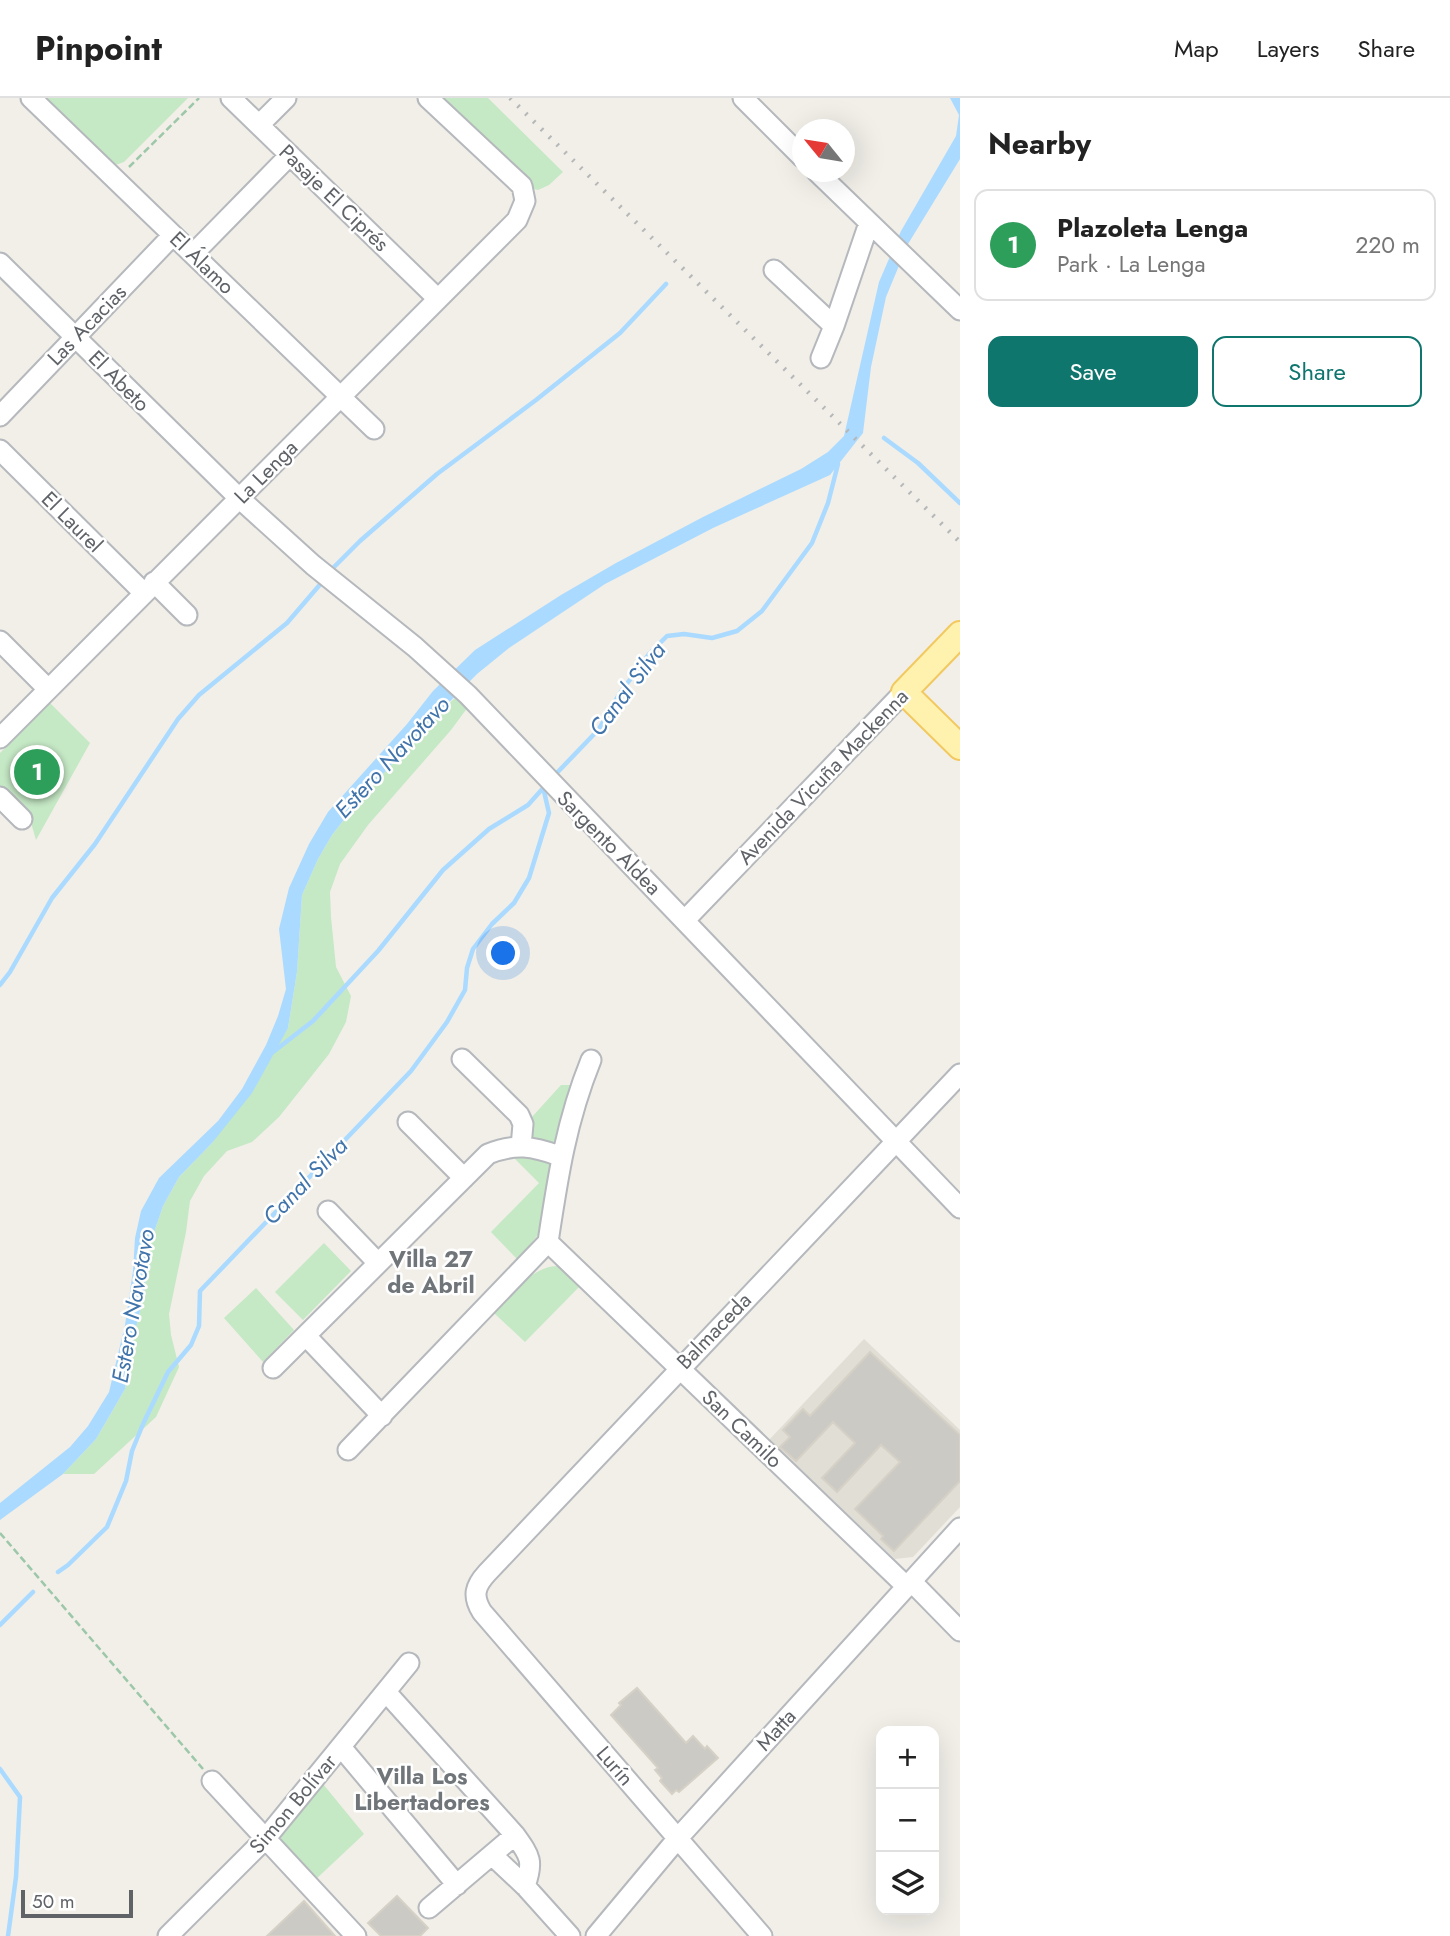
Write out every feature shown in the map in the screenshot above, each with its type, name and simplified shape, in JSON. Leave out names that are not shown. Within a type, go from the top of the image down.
[{"type":"main road","name":"Avenida Vicuña Mackenna","points":[[904,692],[960,634]]},
{"type":"main road","points":[[904,692],[960,747]]},
{"type":"street","name":"El Álamo","points":[[31,98],[374,429]]},
{"type":"street","name":"Pasaje El Ciprés","points":[[231,98],[437,298]]},
{"type":"street","points":[[259,125],[286,98]]},
{"type":"street","name":"La Lenga","points":[[0,738],[517,220],[525,201],[522,186],[428,98]]},
{"type":"street","points":[[743,98],[792,146]]},
{"type":"street","points":[[193,254],[290,155]]},
{"type":"street","points":[[827,182],[960,310]]},
{"type":"street","points":[[821,358],[870,223]]},
{"type":"street","name":"Las Acacias","points":[[0,416],[173,235]]},
{"type":"street","name":"El Abeto","points":[[0,263],[239,498]]},
{"type":"street","points":[[774,270],[834,326]]},
{"type":"street","name":"El Laurel","points":[[0,450],[149,588],[187,615]]},
{"type":"street","name":"Sargento Aldea","points":[[239,498],[319,569],[441,669],[468,695],[960,1208]]},
{"type":"street","points":[[0,641],[48,689]]},
{"type":"street","name":"Avenida Vicuña Mackenna","points":[[685,920],[904,692]]},
{"type":"street","points":[[0,797],[22,819]]},
{"type":"street","points":[[462,1059],[519,1115],[523,1124],[521,1147]]},
{"type":"street","points":[[348,1450],[548,1242],[561,1156],[570,1118],[591,1060]]},
{"type":"street","name":"Balmaceda","points":[[475,1593],[487,1573],[960,1074]]},
{"type":"street","points":[[408,1122],[464,1178]]},
{"type":"street","points":[[273,1368],[488,1154],[508,1146],[561,1156]]},
{"type":"street","points":[[328,1210],[378,1263]]},
{"type":"street","name":"San Camilo","points":[[548,1242],[960,1631]]},
{"type":"street","points":[[306,1336],[382,1416]]},
{"type":"street","name":"Matta","points":[[596,1936],[678,1839],[960,1528]]},
{"type":"street","name":"Lurín","points":[[475,1593],[482,1612],[762,1936]]},
{"type":"street","name":"Simon Bolívar","points":[[168,1936],[266,1838],[409,1663]]},
{"type":"street","points":[[386,1692],[516,1835],[526,1851],[531,1868],[525,1886]]},
{"type":"street","points":[[341,1747],[457,1885]]},
{"type":"street","points":[[212,1781],[356,1936]]},
{"type":"street","points":[[429,1908],[516,1835]]},
{"type":"street","points":[[492,1855],[525,1886],[570,1936]]},
{"type":"path","points":[[116,180],[199,98]]},
{"type":"path","points":[[0,1532],[154,1709],[212,1781]]},
{"type":"shaded area","points":[[864,1339],[960,1430],[960,1507],[913,1557],[895,1559],[769,1440]]},
{"type":"green space","points":[[43,98],[188,98],[124,162],[113,166]]},
{"type":"green space","points":[[435,98],[488,98],[563,172],[549,185],[538,190],[527,187]]},
{"type":"green space","points":[[459,694],[468,707],[368,825],[340,864],[330,892],[336,967],[351,996],[346,1022],[329,1054],[279,1117],[252,1142],[227,1151],[204,1176],[190,1201],[169,1314],[179,1367],[156,1417],[94,1474],[63,1474],[96,1439],[125,1389],[144,1294],[149,1247],[163,1206],[179,1177],[212,1143],[288,1028],[297,972],[302,895],[318,859],[353,808],[421,731]]},
{"type":"green space","points":[[50,703],[90,743],[36,840],[30,819],[0,790],[0,753]]},
{"type":"green space","points":[[561,1085],[571,1085],[554,1143],[529,1139],[532,1117]]},
{"type":"green space","points":[[520,1155],[551,1162],[541,1231],[518,1260],[491,1232],[539,1183],[512,1156]]},
{"type":"green space","points":[[324,1243],[351,1271],[303,1320],[275,1292]]},
{"type":"green space","points":[[557,1266],[580,1286],[525,1342],[494,1313],[515,1290],[538,1271]]},
{"type":"green space","points":[[256,1288],[294,1330],[263,1362],[224,1318]]},
{"type":"green space","points":[[323,1784],[364,1834],[315,1880],[281,1838],[282,1832]]},
{"type":"water","name":"Estero Navotavo","points":[[950,98],[960,98],[960,159],[908,244],[886,297],[871,367],[863,433],[830,475],[713,528],[605,584],[509,648],[477,674],[421,731],[353,808],[332,835],[302,895],[297,972],[288,1028],[252,1093],[212,1143],[179,1177],[163,1206],[149,1247],[144,1294],[125,1389],[96,1439],[63,1474],[0,1520],[0,1503],[70,1447],[88,1426],[109,1392],[125,1325],[135,1238],[141,1211],[159,1178],[218,1121],[242,1089],[266,1045],[286,989],[279,929],[289,888],[309,844],[328,812],[433,691],[475,650],[616,563],[801,469],[828,452],[844,436],[879,282],[901,231],[956,136],[959,115]]},
{"type":"building","points":[[870,1352],[960,1435],[960,1481],[894,1551],[881,1539],[883,1536],[855,1509],[900,1462],[881,1445],[837,1492],[822,1478],[855,1443],[833,1422],[796,1461],[780,1447],[790,1437],[783,1430],[803,1409],[810,1416]]},
{"type":"building","points":[[637,1688],[686,1743],[693,1736],[718,1758],[679,1792],[676,1790],[672,1794],[660,1781],[662,1778],[655,1770],[658,1768],[611,1715],[621,1705],[619,1703]]},
{"type":"building","points":[[397,1896],[428,1928],[420,1936],[381,1936],[368,1923]]},
{"type":"building","points":[[304,1901],[335,1936],[267,1936]]},
{"type":"waterway","points":[[330,571],[437,474],[620,333],[666,284]]},
{"type":"waterway","points":[[884,438],[918,463],[960,503]]},
{"type":"waterway","name":"Canal Silva","points":[[553,777],[599,729],[620,693],[649,654],[667,636],[684,634],[712,638],[737,631],[762,611],[812,543],[828,503],[838,464]]},
{"type":"waterway","points":[[0,985],[52,898],[95,844],[178,719],[199,695],[287,623],[323,581]]},
{"type":"waterway","name":"Canal Silva","points":[[273,1052],[313,1021],[378,951],[443,870],[489,829],[528,805],[545,786]]},
{"type":"waterway","name":"Canal Silva","points":[[58,1572],[107,1527],[126,1481],[132,1451],[143,1424],[168,1372],[191,1345],[199,1326],[200,1291],[411,1071],[447,1022],[465,990],[467,968],[473,949],[492,924],[514,903],[529,878],[549,813],[543,787]]},
{"type":"waterway","name":"Canal Silva","points":[[0,1625],[33,1592]]},
{"type":"waterway","name":"Canal Silva","points":[[0,1769],[20,1797],[16,1877],[8,1936]]},
{"type":"railway","points":[[510,98],[960,542]]},
{"type":"place","name":"Plazoleta Lenga","points":[[37,772]]},
{"type":"district","name":"Villa 27 de Abril","points":[[431,1272]]},
{"type":"district","name":"Villa Los Libertadores","points":[[422,1789]]}]
